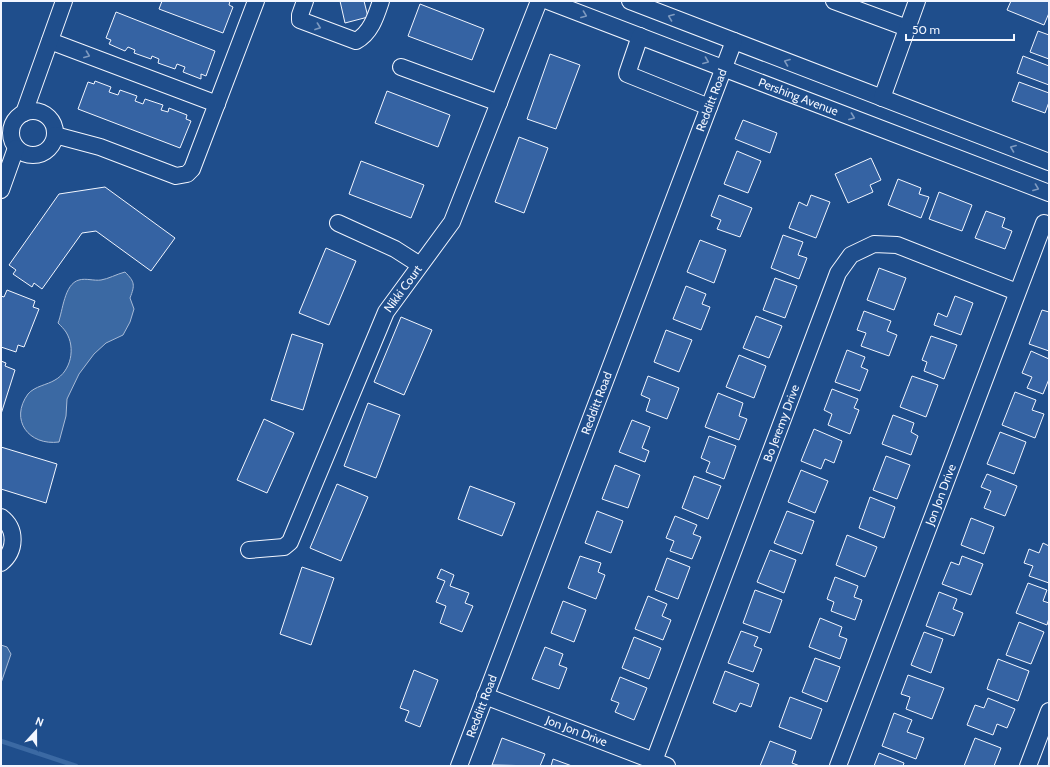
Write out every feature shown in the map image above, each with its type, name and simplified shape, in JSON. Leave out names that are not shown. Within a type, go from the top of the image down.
[{"type":"street","points":[[24,112],[64,1]]},
{"type":"street","points":[[55,135],[100,147],[176,176],[187,174],[192,169],[256,1]]},
{"type":"street","points":[[305,1],[300,15],[300,20],[356,41],[361,38],[372,26],[381,1]]},
{"type":"street","name":"Nikki Court","points":[[249,550],[284,547],[290,542],[386,312],[452,222],[539,1]]},
{"type":"street","name":"Pershing Avenue","points":[[548,1],[1049,193]]},
{"type":"street","points":[[630,1],[1049,162]]},
{"type":"street","points":[[834,1],[907,28]]},
{"type":"street","points":[[882,98],[917,1]]},
{"type":"street","points":[[640,36],[627,74],[709,107]]},
{"type":"street","points":[[50,41],[217,104]]},
{"type":"street","name":"Redditt Road","points":[[459,766],[734,41]]},
{"type":"street","points":[[401,66],[498,103]]},
{"type":"street","points":[[24,112],[39,112],[46,115],[51,120],[55,135],[49,149],[36,156],[28,156],[21,153],[12,142],[10,128],[13,121],[24,112]]},
{"type":"street","points":[[1,190],[16,148]]},
{"type":"street","points":[[338,223],[396,249],[420,265]]},
{"type":"street","name":"Jon Jon Drive","points":[[838,766],[1044,223]]},
{"type":"street","name":"Bo Jeremy Drive","points":[[660,763],[838,273],[851,254],[874,244],[897,245],[1017,292]]},
{"type":"street","points":[[1,517],[10,528],[13,537],[9,555],[1,563]]},
{"type":"street","name":"Jon Jon Drive","points":[[485,696],[660,763]]},
{"type":"street","points":[[1028,766],[1049,711]]},
{"type":"water","points":[[125,272],[131,278],[133,284],[133,290],[130,298],[134,309],[130,322],[123,335],[106,343],[94,354],[79,374],[67,399],[66,416],[59,442],[39,440],[25,429],[22,422],[21,413],[23,404],[28,394],[34,389],[55,380],[65,371],[68,365],[71,345],[66,332],[58,323],[67,292],[74,283],[79,280],[107,279]]},
{"type":"water","points":[[1,645],[7,647],[11,654],[1,683]]},
{"type":"building","points":[[162,1],[230,1],[229,5],[233,7],[223,33],[159,9]]},
{"type":"building","points":[[340,1],[364,1],[368,17],[345,23]]},
{"type":"building","points":[[1011,1],[1049,1],[1049,13],[1044,25],[1007,10]]},
{"type":"building","points":[[420,4],[484,29],[472,60],[408,36]]},
{"type":"building","points":[[116,12],[215,51],[206,76],[201,74],[201,79],[183,72],[185,67],[177,64],[175,69],[158,63],[159,59],[152,56],[151,59],[134,53],[135,50],[128,47],[125,51],[109,44],[111,40],[106,38]]},
{"type":"building","points":[[1038,31],[1049,35],[1049,59],[1030,52]]},
{"type":"building","points":[[550,54],[580,65],[556,129],[527,119]]},
{"type":"building","points":[[1023,56],[1049,66],[1049,85],[1017,73]]},
{"type":"building","points":[[95,81],[111,87],[109,92],[118,95],[120,90],[137,96],[135,101],[143,104],[145,99],[163,105],[161,110],[168,112],[169,108],[187,115],[186,119],[191,121],[180,148],[78,109],[88,82],[94,84]]},
{"type":"building","points":[[1019,82],[1049,93],[1049,102],[1045,113],[1012,101]]},
{"type":"building","points":[[387,91],[450,115],[438,147],[375,123]]},
{"type":"building","points":[[743,120],[777,133],[770,153],[735,139]]},
{"type":"building","points":[[519,137],[548,148],[524,213],[495,202]]},
{"type":"building","points":[[737,151],[761,161],[748,193],[724,184]]},
{"type":"building","points":[[871,158],[881,180],[870,185],[873,192],[848,203],[835,174]]},
{"type":"building","points":[[361,161],[424,185],[411,218],[349,194]]},
{"type":"building","points":[[898,179],[921,188],[919,194],[929,197],[921,218],[888,205]]},
{"type":"building","points":[[105,187],[175,238],[151,271],[96,231],[82,233],[42,289],[34,283],[32,287],[13,274],[16,270],[9,265],[59,194]]},
{"type":"building","points":[[939,192],[972,205],[962,231],[929,219]]},
{"type":"building","points":[[719,195],[752,208],[740,237],[717,229],[721,220],[711,216]]},
{"type":"building","points":[[811,195],[830,202],[816,238],[789,228],[799,202],[807,206]]},
{"type":"building","points":[[986,211],[1005,218],[1002,227],[1012,231],[1005,249],[975,238]]},
{"type":"building","points":[[783,235],[803,242],[798,255],[807,258],[799,279],[771,268]]},
{"type":"building","points":[[700,240],[726,250],[714,283],[687,272]]},
{"type":"building","points":[[326,248],[356,261],[329,325],[299,313]]},
{"type":"building","points":[[879,268],[906,278],[894,310],[867,300]]},
{"type":"building","points":[[775,278],[797,286],[785,318],[763,310]]},
{"type":"building","points":[[686,286],[706,294],[702,304],[710,307],[701,330],[673,319]]},
{"type":"building","points":[[7,290],[35,301],[33,307],[39,309],[24,347],[18,345],[16,352],[1,347],[1,296],[4,297]]},
{"type":"building","points":[[955,296],[973,303],[961,335],[934,325],[938,313],[947,317]]},
{"type":"building","points":[[1042,310],[1049,312],[1049,351],[1029,344]]},
{"type":"building","points":[[864,311],[891,321],[887,331],[897,335],[889,356],[861,346],[866,333],[857,330]]},
{"type":"building","points":[[756,316],[782,326],[769,358],[743,348]]},
{"type":"building","points":[[401,317],[432,330],[404,395],[374,382]]},
{"type":"building","points":[[666,330],[692,340],[679,372],[654,362]]},
{"type":"building","points":[[292,334],[323,344],[303,410],[271,400]]},
{"type":"building","points":[[931,336],[957,345],[944,379],[924,371],[927,362],[922,360]]},
{"type":"building","points":[[847,350],[865,357],[861,367],[868,370],[860,391],[835,382]]},
{"type":"building","points":[[1031,351],[1049,359],[1049,379],[1043,394],[1027,388],[1032,377],[1022,373]]},
{"type":"building","points":[[739,355],[766,366],[754,398],[726,387]]},
{"type":"building","points":[[1,361],[6,363],[5,366],[15,370],[1,414]]},
{"type":"building","points":[[648,376],[679,388],[667,419],[646,411],[650,399],[641,395]]},
{"type":"building","points":[[912,376],[938,385],[926,417],[900,407]]},
{"type":"building","points":[[832,389],[858,399],[854,408],[859,410],[850,434],[828,425],[832,414],[824,410]]},
{"type":"building","points":[[1015,392],[1036,400],[1032,410],[1044,414],[1035,438],[1002,425]]},
{"type":"building","points":[[718,393],[743,403],[739,416],[747,419],[739,440],[705,427]]},
{"type":"building","points":[[368,403],[400,415],[376,478],[344,466]]},
{"type":"building","points":[[893,415],[914,423],[911,432],[918,436],[911,455],[882,444]]},
{"type":"building","points":[[264,419],[294,433],[267,493],[237,480]]},
{"type":"building","points":[[632,420],[650,427],[642,448],[649,451],[645,462],[619,452]]},
{"type":"building","points":[[814,429],[842,441],[834,463],[825,459],[821,469],[801,461]]},
{"type":"building","points":[[1000,432],[1026,442],[1014,474],[987,464]]},
{"type":"building","points":[[709,436],[736,446],[724,479],[706,472],[710,462],[701,458]]},
{"type":"building","points":[[1,447],[57,464],[46,503],[1,489]]},
{"type":"building","points":[[886,456],[910,465],[897,499],[873,490]]},
{"type":"building","points":[[615,465],[640,475],[628,508],[602,499]]},
{"type":"building","points":[[801,470],[828,481],[815,513],[788,502]]},
{"type":"building","points":[[987,474],[1017,486],[1005,516],[984,508],[991,491],[981,487]]},
{"type":"building","points":[[694,476],[721,486],[708,519],[682,508]]},
{"type":"building","points":[[337,484],[368,497],[341,561],[310,548]]},
{"type":"building","points":[[470,486],[515,503],[502,536],[458,519]]},
{"type":"building","points":[[870,497],[895,507],[884,538],[859,528]]},
{"type":"building","points":[[597,511],[623,521],[611,553],[585,543]]},
{"type":"building","points":[[787,511],[814,521],[802,554],[774,543]]},
{"type":"building","points":[[675,516],[697,525],[693,534],[701,537],[692,559],[670,551],[674,541],[666,538]]},
{"type":"building","points":[[971,518],[994,527],[984,554],[961,545]]},
{"type":"building","points":[[847,535],[877,547],[865,577],[836,565]]},
{"type":"building","points":[[1043,543],[1049,546],[1049,583],[1029,576],[1033,566],[1024,563],[1029,549],[1039,553]]},
{"type":"building","points":[[770,550],[796,560],[784,593],[757,582]]},
{"type":"building","points":[[580,556],[601,563],[598,572],[605,575],[596,599],[568,588]]},
{"type":"building","points":[[962,556],[983,564],[971,595],[942,584],[951,562],[959,565]]},
{"type":"building","points":[[667,558],[690,567],[678,599],[655,590]]},
{"type":"building","points":[[302,567],[334,578],[311,645],[280,634]]},
{"type":"building","points":[[441,569],[454,575],[450,586],[469,593],[465,603],[473,606],[462,632],[440,623],[446,606],[436,602],[445,581],[437,578]]},
{"type":"building","points":[[835,577],[858,586],[854,597],[862,600],[855,620],[831,611],[834,602],[827,599]]},
{"type":"building","points":[[1028,583],[1047,590],[1043,601],[1049,603],[1049,618],[1047,625],[1016,613]]},
{"type":"building","points":[[755,590],[782,600],[770,633],[743,623]]},
{"type":"building","points":[[939,592],[957,599],[953,609],[963,613],[954,636],[926,626]]},
{"type":"building","points":[[648,596],[667,604],[662,616],[671,620],[663,640],[635,629]]},
{"type":"building","points":[[563,601],[586,610],[574,642],[551,633]]},
{"type":"building","points":[[820,618],[842,627],[839,636],[847,639],[840,659],[809,647]]},
{"type":"building","points":[[1019,622],[1044,632],[1031,664],[1006,655]]},
{"type":"building","points":[[741,631],[758,637],[754,646],[762,649],[753,672],[728,663]]},
{"type":"building","points":[[924,632],[943,639],[931,673],[911,665]]},
{"type":"building","points":[[634,637],[661,648],[649,679],[622,668]]},
{"type":"building","points":[[545,647],[563,654],[559,665],[567,668],[559,689],[532,679]]},
{"type":"building","points":[[815,658],[840,667],[827,702],[802,692]]},
{"type":"building","points":[[998,659],[1029,671],[1018,701],[987,689]]},
{"type":"building","points":[[414,670],[438,680],[420,727],[405,721],[409,711],[400,708]]},
{"type":"building","points":[[725,671],[759,684],[751,707],[740,703],[736,712],[713,703]]},
{"type":"building","points":[[908,675],[944,688],[932,719],[906,709],[910,697],[901,694]]},
{"type":"building","points":[[620,677],[647,688],[634,720],[615,712],[619,703],[611,700]]},
{"type":"building","points":[[790,697],[822,709],[811,739],[779,727]]},
{"type":"building","points":[[988,698],[1015,709],[1007,728],[997,724],[993,735],[967,725],[975,705],[984,708]]},
{"type":"building","points":[[894,713],[912,720],[907,732],[924,738],[916,759],[882,746]]},
{"type":"building","points":[[502,738],[545,754],[540,766],[492,765]]},
{"type":"building","points":[[975,738],[1001,748],[994,766],[964,766]]},
{"type":"building","points":[[770,741],[796,751],[792,763],[800,766],[760,766]]},
{"type":"building","points":[[879,753],[904,763],[903,766],[874,766]]},
{"type":"building","points":[[553,759],[572,766],[551,766]]},
{"type":"waterway","points":[[1,741],[76,766]]}]
